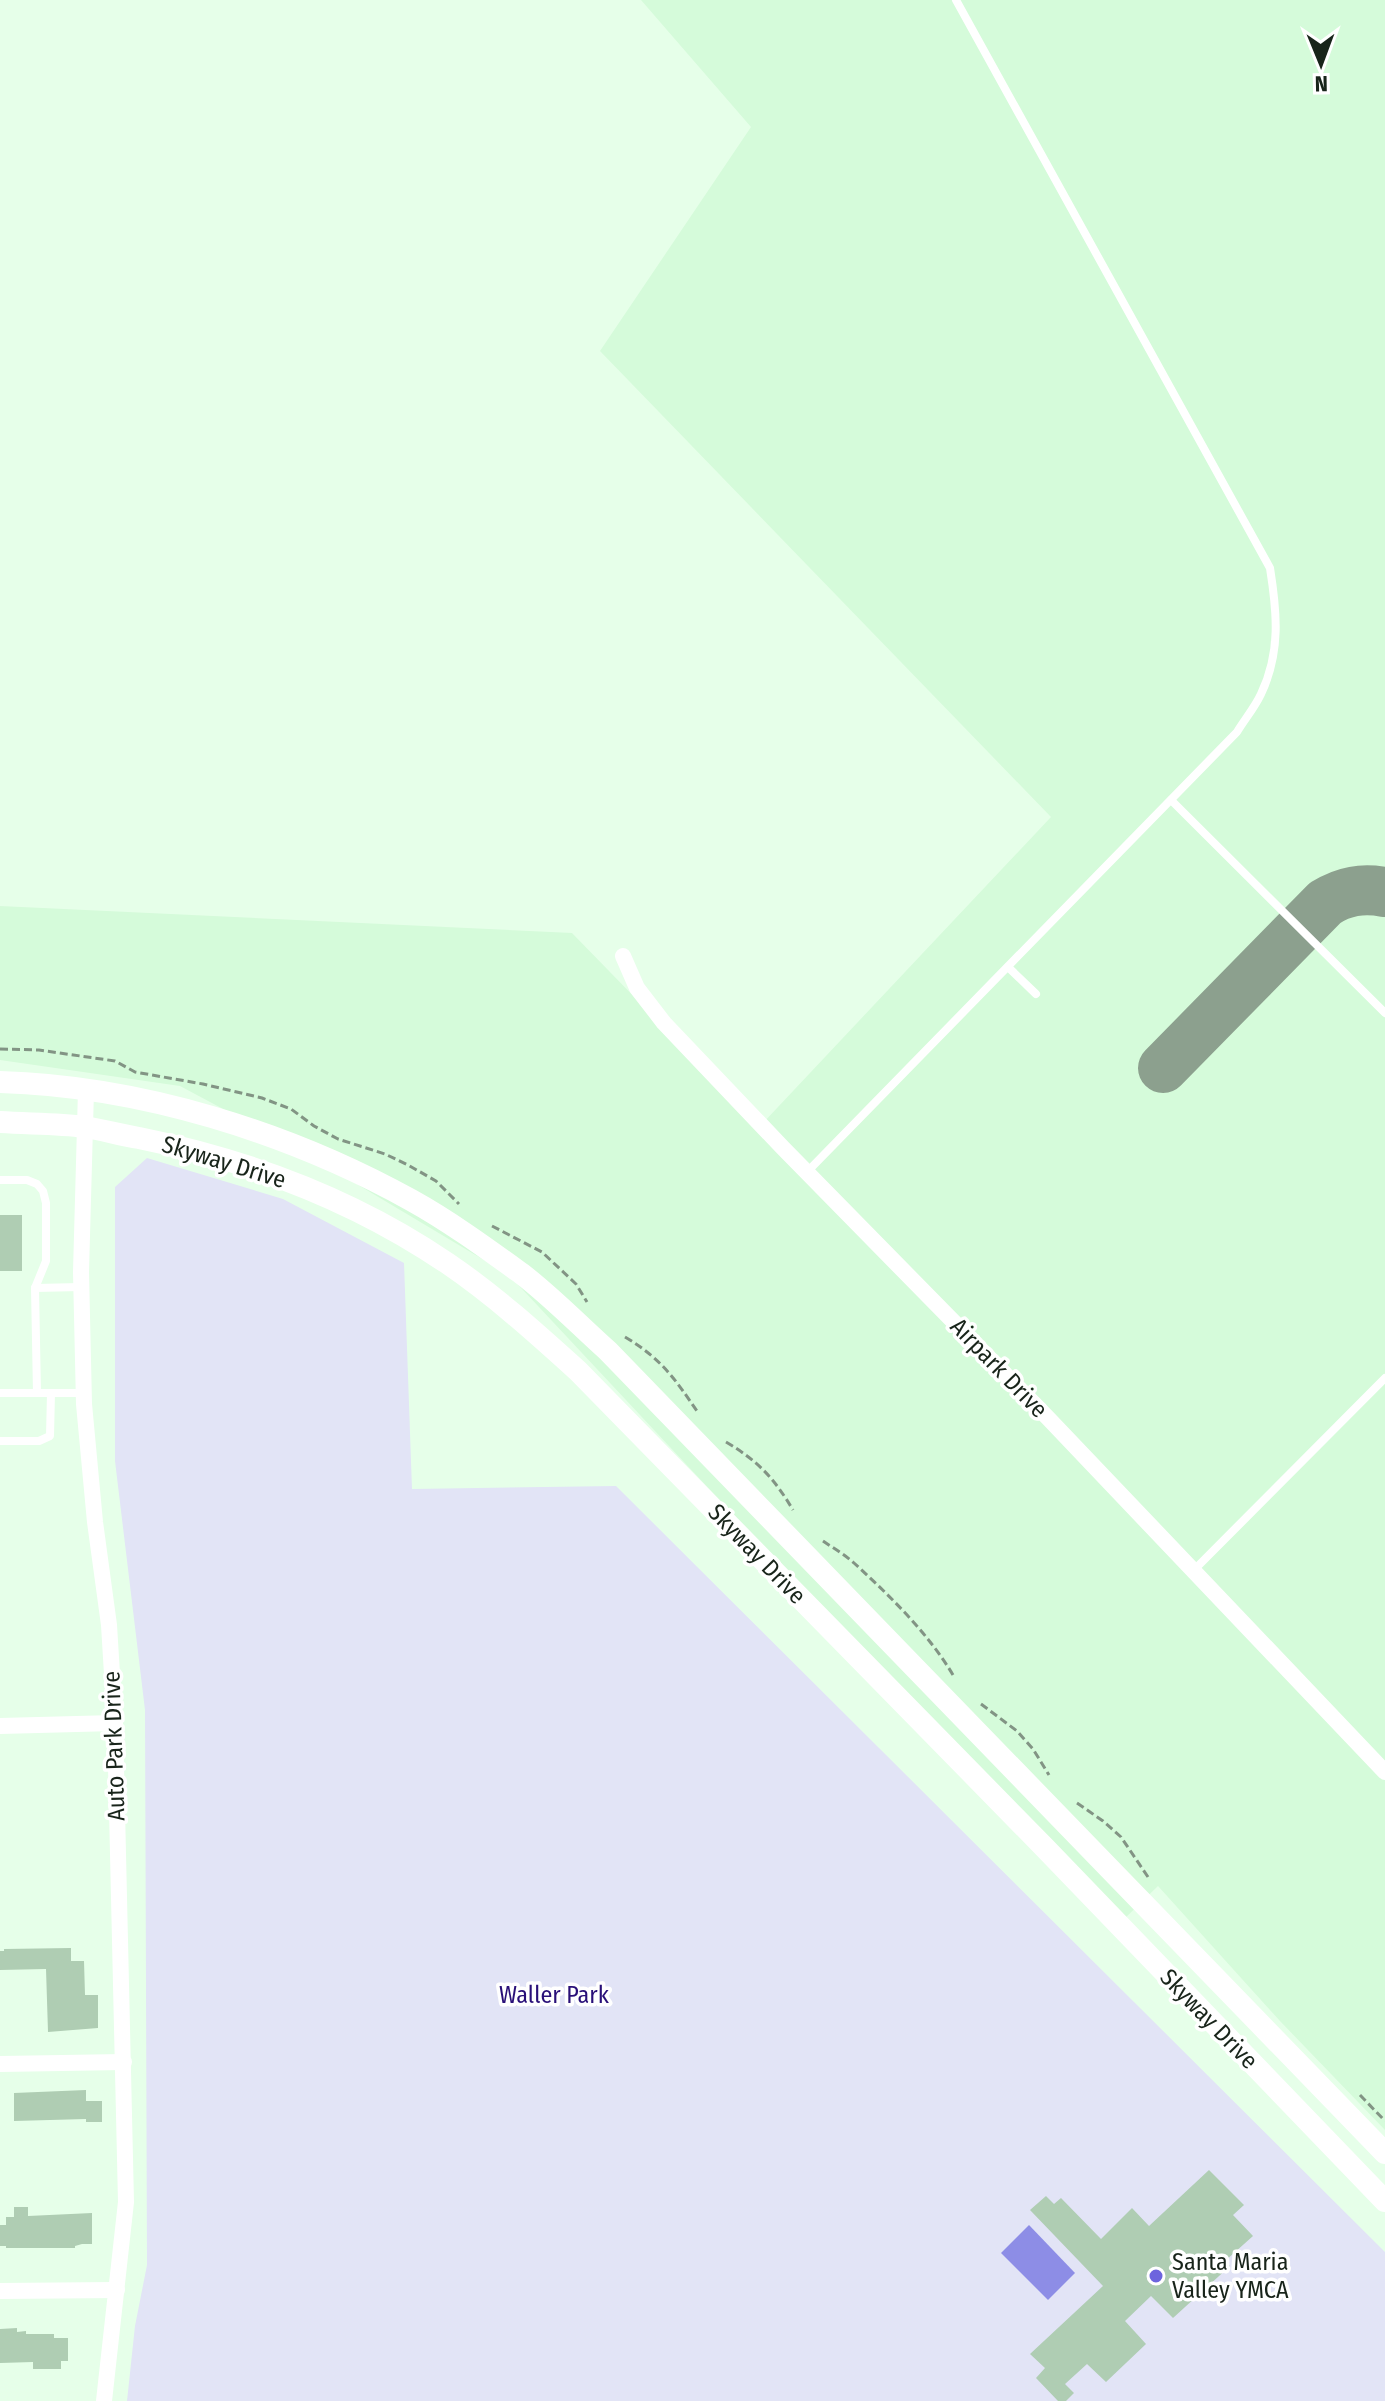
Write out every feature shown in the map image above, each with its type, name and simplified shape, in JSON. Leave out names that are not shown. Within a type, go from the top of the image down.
[{"type":"main road","name":"Skyway Drive","points":[[0,1082],[86,1090],[154,1102],[242,1126],[300,1146],[410,1200],[525,1276],[608,1351],[1385,2153]]},
{"type":"main road","name":"Skyway Drive","points":[[0,1122],[84,1127],[168,1144],[224,1159],[316,1191],[448,1263],[515,1314],[612,1405],[1385,2201]]},
{"type":"street","name":"Airpark Drive","points":[[623,956],[637,988],[664,1023],[1385,1772]]},
{"type":"street","name":"Auto Park Drive","points":[[86,1090],[83,1393],[95,1522],[109,1625],[115,1723],[126,2202],[104,2401]]},
{"type":"street","points":[[0,1726],[115,1723]]},
{"type":"street","points":[[0,2064],[124,2062]]},
{"type":"street","points":[[0,2291],[117,2290]]},
{"type":"lane","points":[[807,1172],[1237,732],[1261,694],[1275,653],[1277,610],[1270,568],[956,0]]},
{"type":"lane","points":[[1171,800],[1385,1013]]},
{"type":"lane","points":[[1008,967],[1036,994]]},
{"type":"lane","points":[[0,1180],[27,1180],[37,1184],[43,1191],[46,1203],[46,1261],[35,1288],[37,1393]]},
{"type":"lane","points":[[35,1288],[82,1287]]},
{"type":"lane","points":[[1193,1571],[1385,1378]]},
{"type":"lane","points":[[0,1393],[83,1393]]},
{"type":"lane","points":[[0,1441],[39,1441],[50,1436],[51,1393]]},
{"type":"shaded area","points":[[641,0],[1385,0],[1385,2130],[1280,2021],[1158,1886],[1121,1922],[509,1275],[298,1149],[180,1086],[0,1060],[0,906],[572,933],[760,1126],[1051,817],[600,351],[751,127]]},
{"type":"shaded area","points":[[1029,2225],[1075,2273],[1048,2300],[1001,2253]]},
{"type":"green space","name":"Waller Park","points":[[147,1158],[283,1199],[404,1263],[412,1489],[616,1486],[1385,2252],[1385,2401],[127,2401],[135,2326],[147,2265],[145,1710],[115,1461],[115,1187]]},
{"type":"building","points":[[0,1215],[22,1215],[22,1271],[0,1271]]},
{"type":"building","points":[[71,1948],[71,1961],[84,1961],[85,1995],[98,1995],[98,2028],[48,2032],[46,1969],[0,1970],[0,1951]]},
{"type":"building","points":[[86,2090],[86,2101],[102,2101],[102,2122],[86,2122],[86,2119],[14,2121],[14,2093]]},
{"type":"building","name":"Santa Maria Valley YMCA","points":[[1209,2170],[1244,2205],[1233,2215],[1253,2236],[1225,2261],[1230,2266],[1173,2318],[1151,2296],[1125,2321],[1146,2344],[1106,2382],[1087,2364],[1065,2384],[1074,2393],[1066,2401],[1058,2401],[1036,2378],[1045,2368],[1030,2354],[1103,2286],[1030,2210],[1046,2196],[1054,2204],[1061,2198],[1101,2239],[1132,2208],[1149,2226]]},
{"type":"building","points":[[14,2207],[28,2207],[28,2216],[92,2213],[92,2244],[75,2248],[0,2246],[0,2225],[6,2225],[6,2217],[14,2217]]},
{"type":"building","points":[[17,2328],[17,2332],[26,2331],[26,2334],[54,2334],[54,2338],[68,2338],[68,2361],[61,2361],[61,2369],[33,2369],[33,2362],[0,2363],[0,2329]]},
{"type":"taxiway","points":[[1163,1068],[1325,903],[1354,892],[1385,892]]},
{"type":"place","name":"Santa Maria Valley YMCA","points":[[1156,2276]]}]
